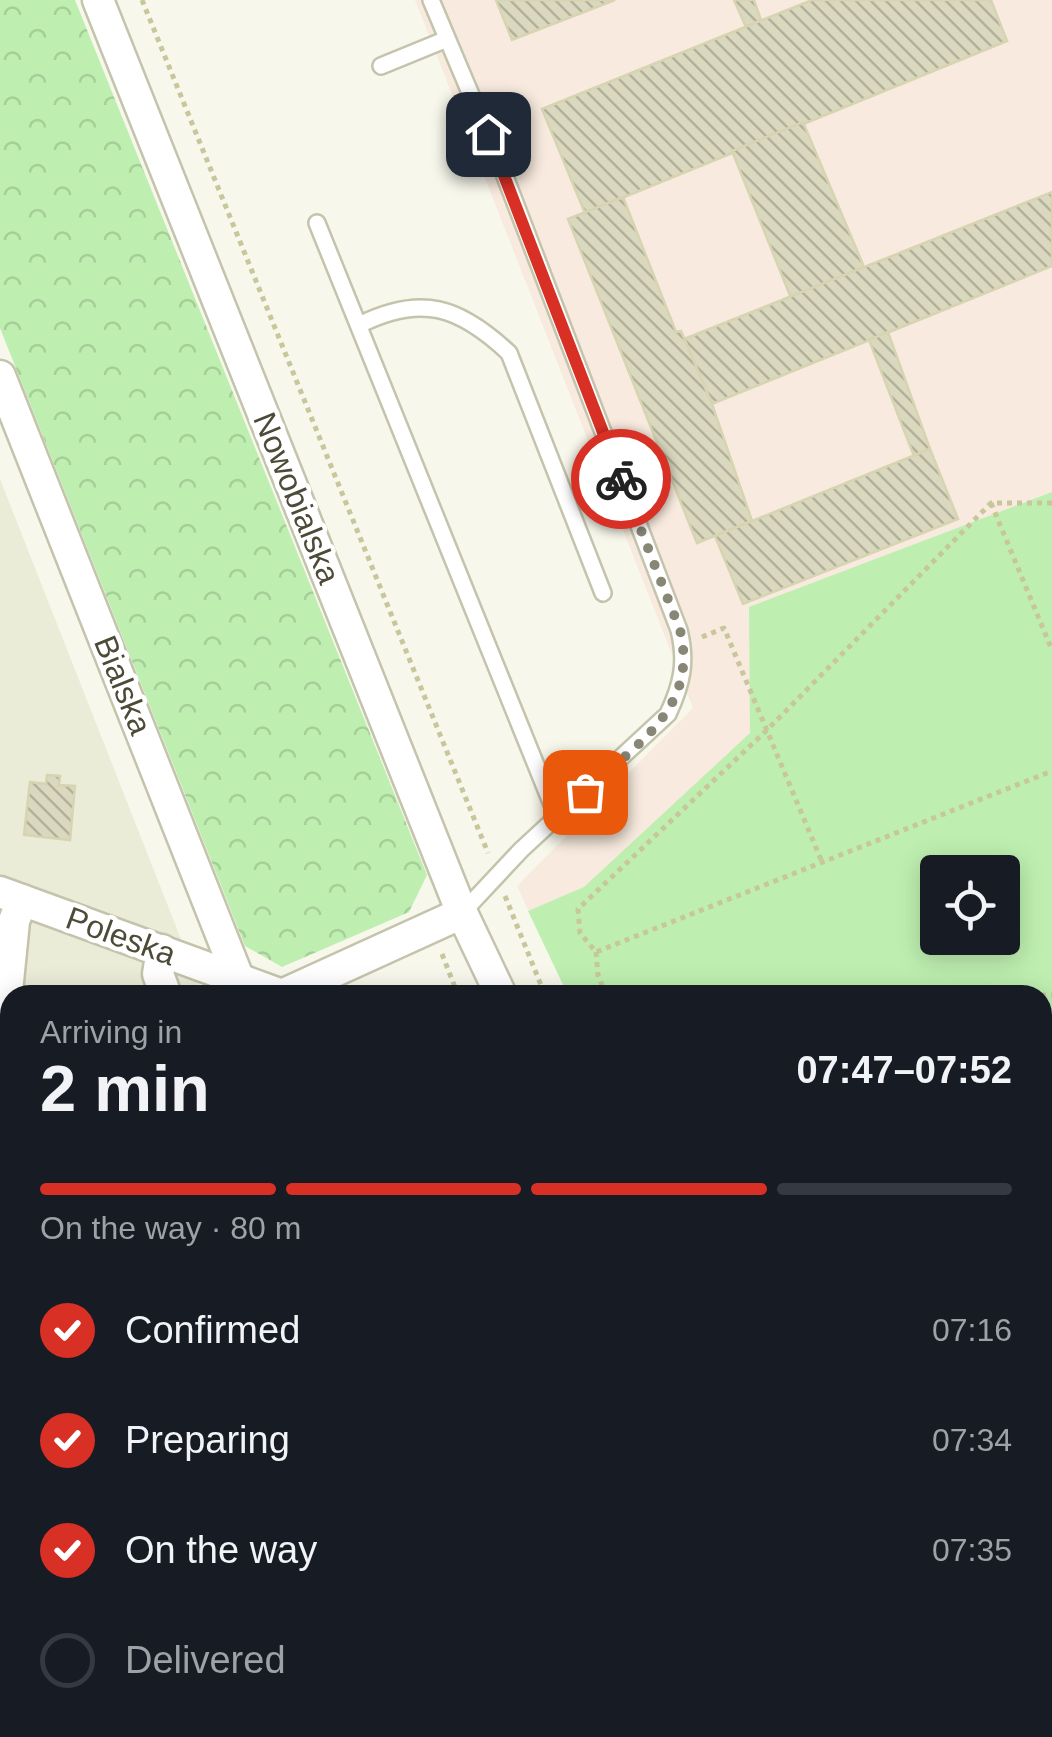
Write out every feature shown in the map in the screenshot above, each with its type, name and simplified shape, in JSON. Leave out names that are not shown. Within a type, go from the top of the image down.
[{"type":"street","name":"Nowobialska","points":[[98,0],[462,914],[495,985]]},
{"type":"street","name":"Bialska","points":[[0,376],[241,985]]},
{"type":"street","name":"Poleska","points":[[11,896],[162,950],[236,985]]},
{"type":"street","points":[[8,985],[14,921],[11,896]]},
{"type":"street","name":"Poleska","points":[[302,985],[462,914]]},
{"type":"street","points":[[162,950],[158,974],[162,985]]},
{"type":"lane","points":[[431,0],[508,185],[683,644],[681,685],[668,714],[557,817],[462,914]]},
{"type":"lane","points":[[381,66],[448,39]]},
{"type":"lane","points":[[317,223],[557,817]]},
{"type":"lane","points":[[359,325],[391,309],[438,309],[480,326],[509,353],[603,593]]},
{"type":"path","points":[[142,0],[541,985]]},
{"type":"path","points":[[602,985],[596,952],[580,934],[578,908],[768,729],[991,503],[1052,503]]},
{"type":"path","points":[[991,503],[1052,650]]},
{"type":"path","points":[[683,644],[724,628],[822,862]]},
{"type":"path","points":[[596,952],[1052,771]]},
{"type":"path","points":[[441,951],[454,985]]},
{"type":"shaded area","points":[[415,0],[1052,0],[1052,985],[563,985],[517,886],[693,708]]},
{"type":"shaded area","points":[[0,479],[199,985],[0,985]]},
{"type":"green space","points":[[0,0],[75,0],[427,875],[409,912],[282,967],[245,946],[0,328]]},
{"type":"green space","points":[[1052,492],[1052,985],[563,985],[528,911],[584,887],[750,733],[749,607]]},
{"type":"building","points":[[496,0],[615,0],[512,40]]},
{"type":"building","points":[[734,0],[754,0],[761,20],[746,27]]},
{"type":"building","points":[[812,0],[991,0],[1007,41],[585,213],[542,109]]},
{"type":"building","points":[[803,122],[864,267],[791,298],[732,151]]},
{"type":"building","points":[[1052,192],[1052,266],[712,404],[684,339]]},
{"type":"building","points":[[623,197],[676,332],[681,331],[712,404],[752,521],[697,543],[568,219]]},
{"type":"building","points":[[888,332],[930,449],[914,456],[869,340]]},
{"type":"building","points":[[930,449],[958,519],[743,604],[715,536]]},
{"type":"building","points":[[47,775],[60,776],[59,785],[75,786],[70,840],[24,835],[30,782],[46,784]]},
{"type":"way so far","points":[[585,792],[668,714],[681,685],[685,652],[621,479]]},
{"type":"route","points":[[488,134],[621,479]]}]
